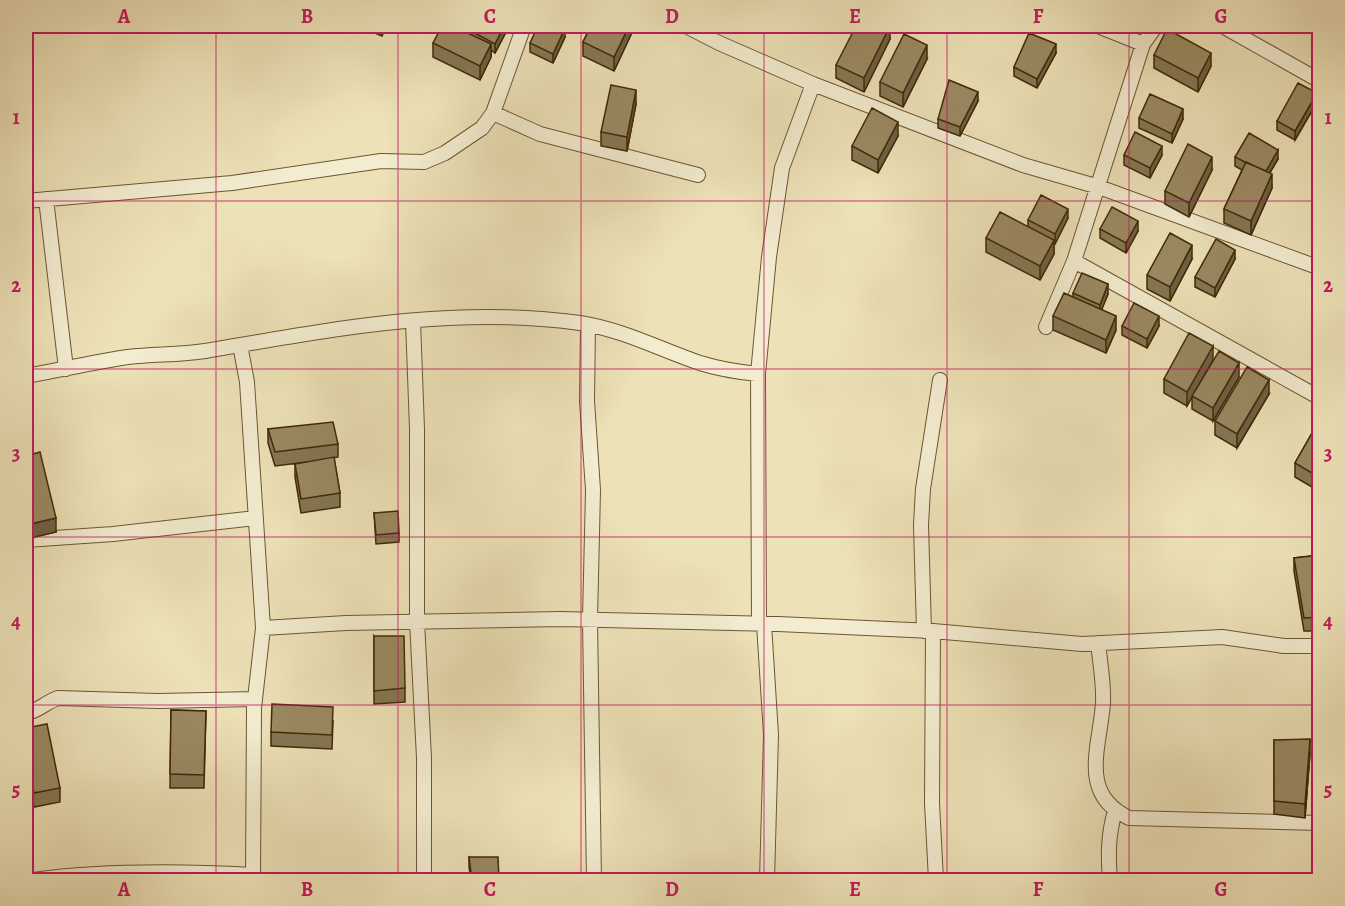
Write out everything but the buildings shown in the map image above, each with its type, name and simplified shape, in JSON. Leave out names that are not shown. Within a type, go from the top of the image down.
[{"type":"street","points":[[26,201],[232,183],[381,161],[424,162],[445,153],[482,128],[493,112],[524,26]]},
{"type":"street","points":[[686,26],[813,84],[1023,165],[1099,188],[1320,268]]},
{"type":"street","points":[[1098,26],[1143,44]]},
{"type":"street","points":[[1046,327],[1074,261],[1143,44],[1156,26]]},
{"type":"street","points":[[1226,28],[1320,81]]},
{"type":"street","points":[[767,880],[771,735],[762,624],[758,374],[769,256],[782,168],[813,84]]},
{"type":"street","points":[[493,112],[540,134],[698,175]]},
{"type":"street","points":[[46,199],[66,369]]},
{"type":"street","points":[[1074,261],[1320,398]]},
{"type":"street","points":[[26,376],[128,357],[201,352],[365,324],[475,318],[545,320],[588,325],[646,341],[699,363],[723,370],[758,374]]},
{"type":"street","points":[[413,321],[417,429],[417,621],[424,758],[424,880]]},
{"type":"street","points":[[588,325],[587,401],[593,490],[590,620],[594,880]]},
{"type":"street","points":[[33,880],[63,876],[187,872],[253,878],[255,699],[263,628],[247,382],[240,345]]},
{"type":"street","points":[[936,880],[932,803],[929,631],[921,516],[940,380]]},
{"type":"street","points":[[26,540],[113,534],[256,518]]},
{"type":"street","points":[[263,628],[417,621],[590,620],[929,631],[1043,642],[1098,643],[1222,637],[1284,646],[1320,646]]},
{"type":"street","points":[[1098,643],[1103,702],[1096,758],[1097,782],[1104,799],[1115,811],[1129,818],[1320,823]]},
{"type":"street","points":[[26,713],[32,713],[46,702],[58,698],[158,702],[255,699]]},
{"type":"street","points":[[1110,880],[1107,854],[1109,833],[1115,811]]}]
